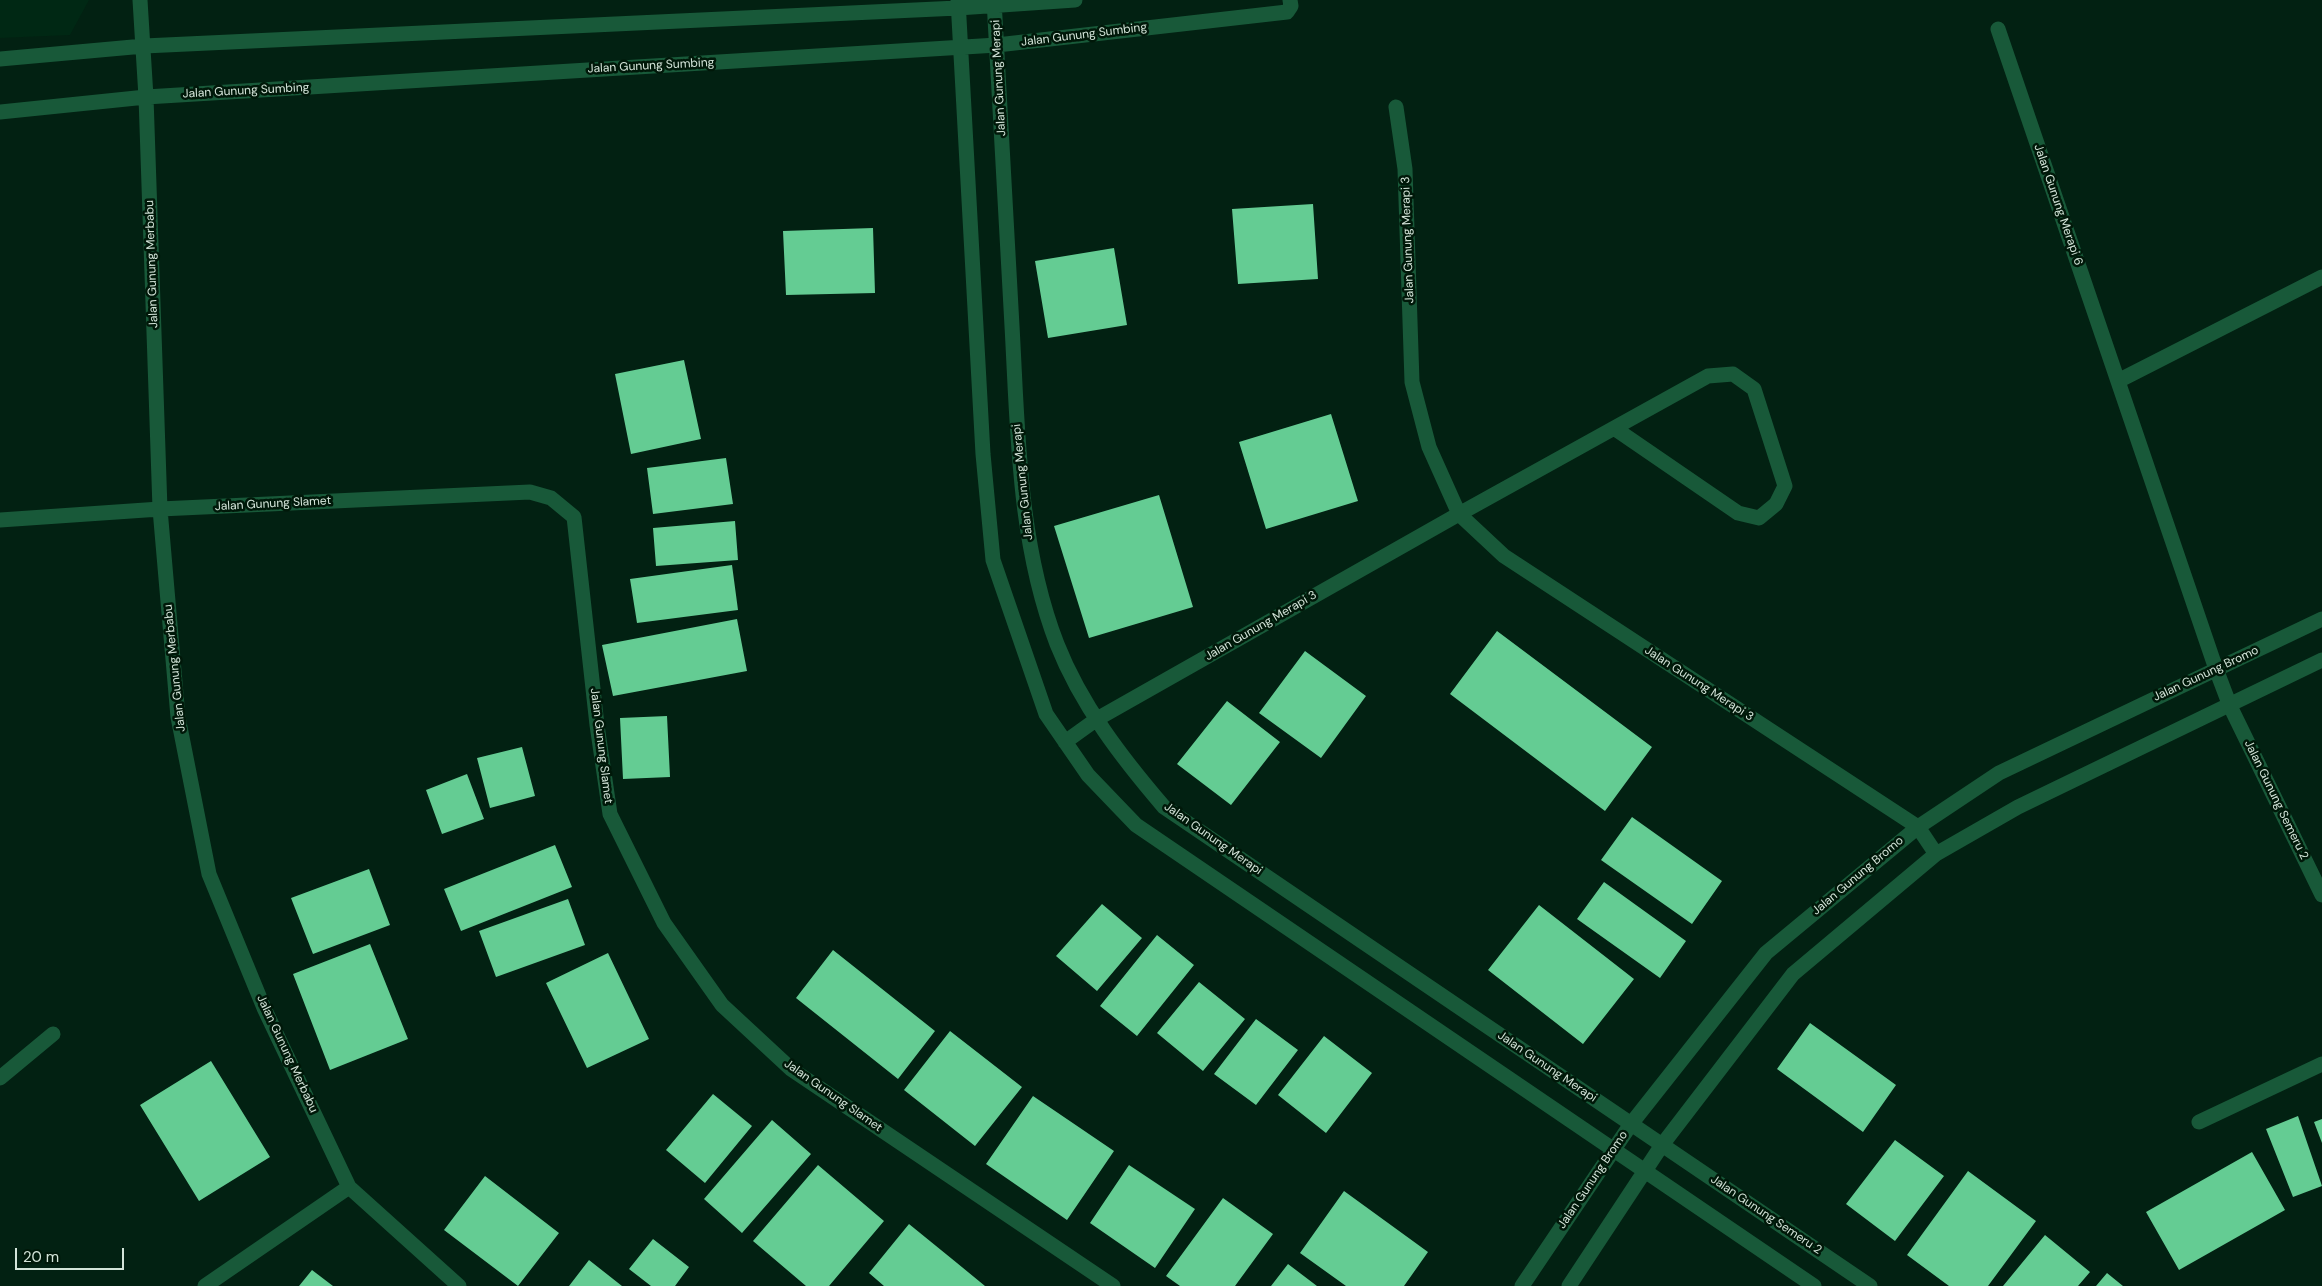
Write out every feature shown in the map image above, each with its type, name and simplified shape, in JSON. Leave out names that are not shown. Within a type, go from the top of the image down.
[{"type":"street","name":"Jalan Gunung Merbabu","points":[[140,0],[144,46],[160,509],[178,717],[209,874],[264,1008],[349,1187],[459,1286]]},
{"type":"street","points":[[0,59],[144,46],[958,4],[1075,0]]},
{"type":"street","name":"Jalan Gunung Sumbing","points":[[0,112],[146,97],[997,45],[1287,12],[1291,6],[1290,0]]},
{"type":"street","name":"Jalan Gunung Merapi","points":[[994,3],[1020,462],[1031,559],[1058,645],[1084,699],[1119,754],[1164,807],[1662,1145]]},
{"type":"street","points":[[958,4],[983,454],[993,560],[1046,714],[1088,775],[1136,824],[1814,1286]]},
{"type":"street","name":"Jalan Gunung Merapi 6","points":[[1998,29],[2216,669]]},
{"type":"street","name":"Jalan Gunung Merapi 3","points":[[1396,108],[1405,169],[1412,382],[1429,447],[1459,514],[1504,556],[1918,826],[1936,854]]},
{"type":"street","points":[[2118,381],[2322,277]]},
{"type":"street","name":"Jalan Gunung Merapi 3","points":[[1065,742],[1097,720],[1459,514],[1614,428],[1708,376],[1733,374],[1754,389],[1785,486],[1776,504],[1759,518],[1738,514],[1614,428]]},
{"type":"street","name":"Jalan Gunung Slamet","points":[[0,520],[160,509],[530,492],[551,498],[574,516],[597,725],[610,814],[664,923],[722,1005],[791,1069],[1112,1286]]},
{"type":"street","name":"Jalan Gunung Bromo","points":[[1522,1286],[1631,1124],[1766,953],[1918,826],[1999,773],[2322,619]]},
{"type":"street","points":[[1569,1286],[1662,1145],[1793,974],[1936,854],[2018,807],[2322,660]]},
{"type":"street","name":"Jalan Gunung Semeru 2","points":[[2216,669],[2230,706],[2322,895]]},
{"type":"street","points":[[0,1078],[53,1034]]},
{"type":"street","points":[[2198,1122],[2322,1064]]},
{"type":"street","name":"Jalan Gunung Semeru 2","points":[[1662,1145],[1870,1286]]},
{"type":"street","points":[[205,1286],[349,1187]]},
{"type":"shaded area","points":[[0,0],[89,0],[70,35],[0,38]]},
{"type":"building","points":[[1313,204],[1318,279],[1238,284],[1232,209]]},
{"type":"building","points":[[873,228],[875,293],[786,295],[783,231]]},
{"type":"building","points":[[1114,248],[1127,325],[1048,338],[1035,261]]},
{"type":"building","points":[[684,360],[701,439],[631,454],[615,374]]},
{"type":"building","points":[[1331,414],[1358,501],[1266,529],[1239,442]]},
{"type":"building","points":[[726,458],[733,504],[653,514],[647,468]]},
{"type":"building","points":[[1159,495],[1193,607],[1089,638],[1054,526]]},
{"type":"building","points":[[735,521],[738,560],[656,566],[653,528]]},
{"type":"building","points":[[732,565],[738,610],[637,623],[630,579]]},
{"type":"building","points":[[737,619],[747,671],[613,696],[602,645]]},
{"type":"building","points":[[1497,631],[1652,747],[1605,811],[1450,694]]},
{"type":"building","points":[[1305,651],[1366,696],[1321,758],[1259,713]]},
{"type":"building","points":[[1227,701],[1280,742],[1231,805],[1177,764]]},
{"type":"building","points":[[667,716],[670,777],[623,779],[620,718]]},
{"type":"building","points":[[522,747],[535,796],[490,808],[477,758]]},
{"type":"building","points":[[467,774],[484,819],[442,834],[426,790]]},
{"type":"building","points":[[1632,817],[1722,881],[1692,924],[1601,860]]},
{"type":"building","points":[[555,845],[572,887],[461,931],[444,889]]},
{"type":"building","points":[[369,869],[390,925],[313,954],[291,898]]},
{"type":"building","points":[[1604,882],[1686,941],[1660,978],[1577,919]]},
{"type":"building","points":[[568,899],[585,945],[496,977],[479,931]]},
{"type":"building","points":[[1102,904],[1142,938],[1097,991],[1056,956]]},
{"type":"building","points":[[1539,905],[1634,979],[1583,1044],[1488,970]]},
{"type":"building","points":[[1157,935],[1194,965],[1137,1036],[1100,1006]]},
{"type":"building","points":[[370,944],[408,1039],[330,1070],[293,974]]},
{"type":"building","points":[[833,950],[935,1031],[898,1079],[796,998]]},
{"type":"building","points":[[608,953],[649,1039],[587,1068],[546,983]]},
{"type":"building","points":[[1199,982],[1245,1019],[1203,1071],[1157,1033]]},
{"type":"building","points":[[1256,1019],[1298,1050],[1256,1105],[1214,1074]]},
{"type":"building","points":[[1810,1023],[1896,1085],[1863,1132],[1777,1069]]},
{"type":"building","points":[[950,1031],[1022,1087],[975,1146],[904,1090]]},
{"type":"building","points":[[1324,1036],[1372,1073],[1326,1133],[1278,1095]]},
{"type":"building","points":[[211,1061],[270,1157],[199,1201],[140,1105]]},
{"type":"building","points":[[713,1094],[752,1126],[705,1183],[666,1150]]},
{"type":"building","points":[[1033,1096],[1114,1151],[1067,1220],[986,1164]]},
{"type":"building","points":[[2298,1116],[2322,1186],[2293,1197],[2266,1129]]},
{"type":"building","points":[[2322,1119],[2322,1143],[2314,1122]]},
{"type":"building","points":[[772,1120],[811,1154],[742,1233],[704,1199]]},
{"type":"building","points":[[1895,1140],[1944,1176],[1895,1241],[1846,1204]]},
{"type":"building","points":[[2252,1152],[2285,1210],[2179,1270],[2146,1212]]},
{"type":"building","points":[[818,1165],[884,1221],[829,1286],[806,1286],[753,1241]]},
{"type":"building","points":[[1129,1165],[1195,1209],[1155,1268],[1090,1223]]},
{"type":"building","points":[[1968,1171],[2036,1221],[1988,1286],[1949,1286],[1907,1255]]},
{"type":"building","points":[[485,1176],[559,1233],[518,1286],[444,1230]]},
{"type":"building","points":[[1344,1191],[1428,1252],[1404,1286],[1346,1286],[1300,1253]]},
{"type":"building","points":[[1223,1198],[1273,1234],[1235,1286],[1180,1286],[1166,1276]]},
{"type":"building","points":[[909,1224],[985,1286],[884,1286],[869,1273]]},
{"type":"building","points":[[2045,1235],[2090,1272],[2078,1286],[2003,1286]]},
{"type":"building","points":[[653,1239],[689,1267],[675,1286],[651,1286],[629,1269]]},
{"type":"building","points":[[589,1260],[622,1286],[569,1286]]},
{"type":"building","points":[[1288,1264],[1317,1286],[1271,1286]]},
{"type":"building","points":[[312,1270],[333,1286],[299,1286]]},
{"type":"building","points":[[2107,1273],[2123,1286],[2096,1286]]}]
